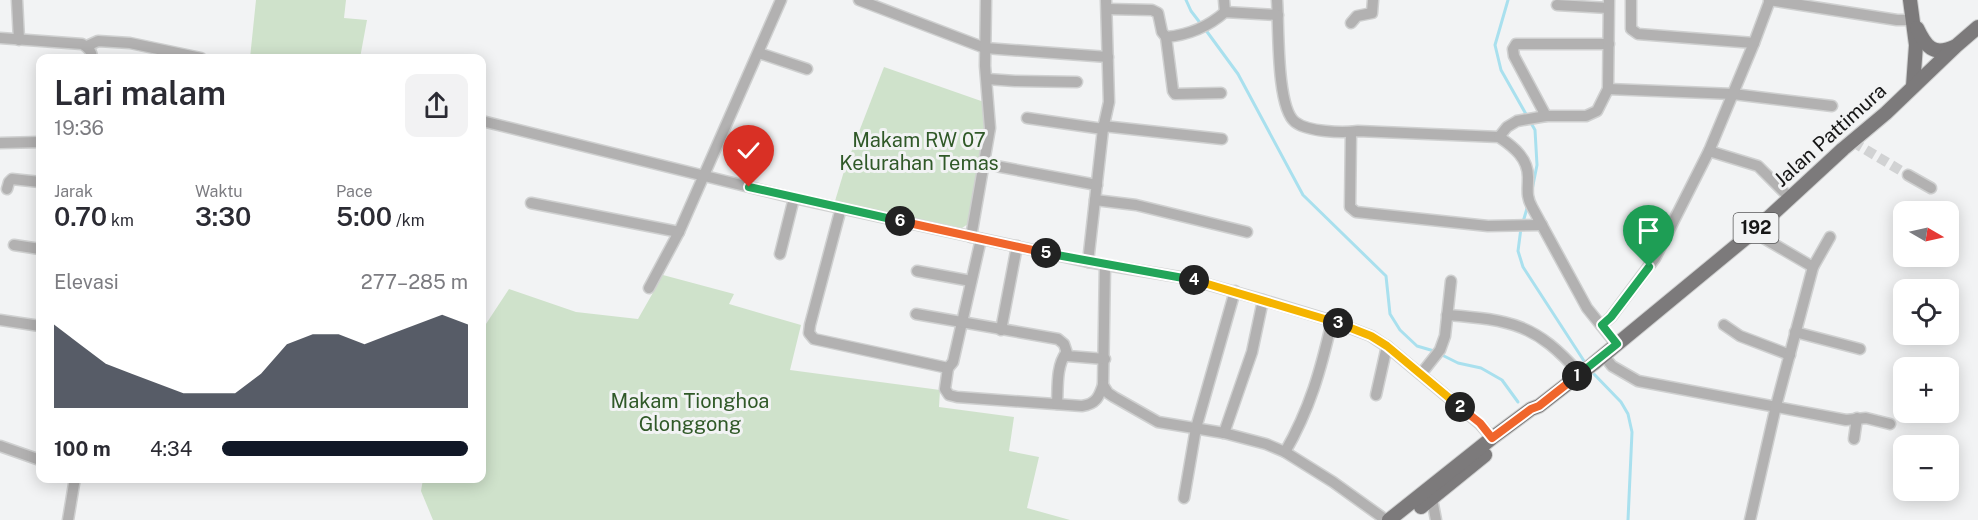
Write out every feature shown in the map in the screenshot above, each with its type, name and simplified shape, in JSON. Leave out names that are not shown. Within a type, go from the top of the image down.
[{"type":"main road","points":[[1910,0],[1916,55],[1913,86]]},
{"type":"main road","points":[[1913,20],[1926,44],[1932,49],[1943,52],[1956,46]]},
{"type":"main road","name":"Jalan Pattimura","points":[[1387,520],[1487,431],[1539,406],[1590,366],[1608,328],[1753,232],[1978,27]]},
{"type":"main road","name":"Jalan Pattimura","points":[[1404,520],[1536,413],[1539,406]]},
{"type":"street","points":[[17,0],[19,40]]},
{"type":"street","points":[[649,288],[679,232],[781,0]]},
{"type":"street","points":[[859,0],[985,48],[1108,57]]},
{"type":"street","points":[[986,0],[985,48],[990,121],[971,280],[953,362],[948,368],[945,389],[949,395],[1082,406],[1098,399],[1103,385],[1105,265]]},
{"type":"street","points":[[1224,0],[1226,12]]},
{"type":"street","points":[[1277,0],[1282,86],[1285,105],[1295,122],[1311,128],[1343,133],[1499,137],[1515,149],[1524,160],[1528,174],[1529,203],[1587,308],[1608,328],[1655,258],[1708,151],[1770,0],[1897,20],[1913,20]]},
{"type":"street","points":[[1351,23],[1357,16],[1372,13],[1373,0]]},
{"type":"street","points":[[1630,0],[1631,29],[1638,34],[1754,43]]},
{"type":"street","points":[[1088,262],[1103,128],[1109,107],[1107,4],[1156,11],[1160,17],[1162,32],[1166,37],[1175,94],[1221,93]]},
{"type":"street","points":[[1499,137],[1507,127],[1517,121],[1545,116],[1592,115],[1597,111],[1608,89],[1609,4],[1557,5]]},
{"type":"street","points":[[1166,37],[1191,33],[1215,22],[1226,12],[1278,15]]},
{"type":"street","points":[[0,39],[87,46],[98,41],[130,43],[182,54]]},
{"type":"street","points":[[1545,116],[1514,56],[1513,49],[1516,44],[1609,44]]},
{"type":"street","points":[[87,46],[91,54]]},
{"type":"street","points":[[759,53],[807,69]]},
{"type":"street","points":[[987,79],[1077,82]]},
{"type":"street","points":[[1608,89],[1733,94],[1832,106]]},
{"type":"street","points":[[1028,118],[1103,128],[1222,139]]},
{"type":"street","points":[[486,123],[794,198],[1088,262],[1185,278],[1235,291],[1332,321],[1371,336],[1387,346],[1487,431]]},
{"type":"street","points":[[1351,132],[1350,207],[1356,212],[1488,226],[1542,225]]},
{"type":"street","points":[[0,143],[36,142]]},
{"type":"street","points":[[1708,151],[1758,166],[1790,198]]},
{"type":"street","points":[[985,164],[1097,185]]},
{"type":"street","points":[[1908,175],[1931,188]]},
{"type":"street","points":[[7,189],[12,179],[36,182]]},
{"type":"street","points":[[780,254],[794,198]]},
{"type":"street","points":[[1095,200],[1136,205],[1247,232]]},
{"type":"street","points":[[531,203],[679,232]]},
{"type":"street","points":[[841,208],[810,325],[811,337],[948,368]]},
{"type":"street","points":[[1753,232],[1813,267]]},
{"type":"street","points":[[1750,520],[1776,406],[1813,267],[1830,237]]},
{"type":"street","points":[[14,245],[36,248]]},
{"type":"street","points":[[1001,330],[1017,246]]},
{"type":"street","points":[[917,271],[971,280]]},
{"type":"street","points":[[1421,374],[1438,352],[1445,336],[1451,280]]},
{"type":"street","points":[[1184,498],[1196,428],[1235,291]]},
{"type":"street","points":[[1224,433],[1252,352],[1263,300]]},
{"type":"street","points":[[916,314],[1058,339],[1064,344],[1066,353],[1072,358],[1104,359]]},
{"type":"street","points":[[1447,315],[1489,318],[1528,329],[1590,366],[1612,366],[1635,380],[1846,420],[1872,418],[1890,424]]},
{"type":"street","points":[[0,320],[36,325]]},
{"type":"street","points":[[1285,452],[1307,410],[1332,321]]},
{"type":"street","points":[[1724,325],[1740,336],[1790,355]]},
{"type":"street","points":[[1796,332],[1860,349]]},
{"type":"street","points":[[1376,394],[1387,346]]},
{"type":"street","points":[[1057,404],[1061,359],[1066,353]]},
{"type":"street","points":[[1103,385],[1108,393],[1158,422],[1224,433],[1266,444],[1285,452],[1387,520]]},
{"type":"street","points":[[1854,439],[1857,418]]},
{"type":"street","points":[[0,446],[36,459]]},
{"type":"street","points":[[68,520],[74,483]]},
{"type":"street","points":[[1432,499],[1436,520]]},
{"type":"green space","points":[[256,0],[346,0],[344,18],[367,20],[361,54],[250,54]]},
{"type":"green space","name":"Makam RW 07 Kelurahan Temas","points":[[884,67],[984,102],[987,123],[968,224],[962,228],[835,201],[845,168]]},
{"type":"green space","name":"Makam Tionghoa Glonggong","points":[[663,275],[734,294],[729,304],[801,325],[790,370],[940,390],[939,407],[1014,417],[1009,451],[1039,457],[1027,508],[1070,520],[433,520],[421,491],[422,483],[486,483],[486,324],[509,289],[576,312],[638,319]]},
{"type":"waterway","points":[[1186,0],[1201,24]]},
{"type":"waterway","points":[[1508,0],[1495,45],[1501,70],[1535,130],[1537,165],[1532,190]]},
{"type":"waterway","points":[[1205,29],[1238,74],[1303,195],[1386,276],[1390,314],[1400,330],[1417,346],[1434,351]]},
{"type":"waterway","points":[[1523,222],[1528,205]]},
{"type":"waterway","points":[[1521,228],[1518,251],[1523,267],[1586,364]]},
{"type":"waterway","points":[[1440,354],[1458,363],[1481,368],[1502,380],[1518,402]]},
{"type":"waterway","points":[[1592,372],[1621,402],[1628,414],[1632,432],[1628,520]]},
{"type":"tunnel","points":[[1853,142],[1908,175]]},
{"type":"route","points":[[749,187],[1088,262],[1185,278],[1360,330],[1387,346],[1480,423],[1492,438],[1531,409],[1539,406],[1617,344],[1602,325],[1611,317],[1649,267]]}]
